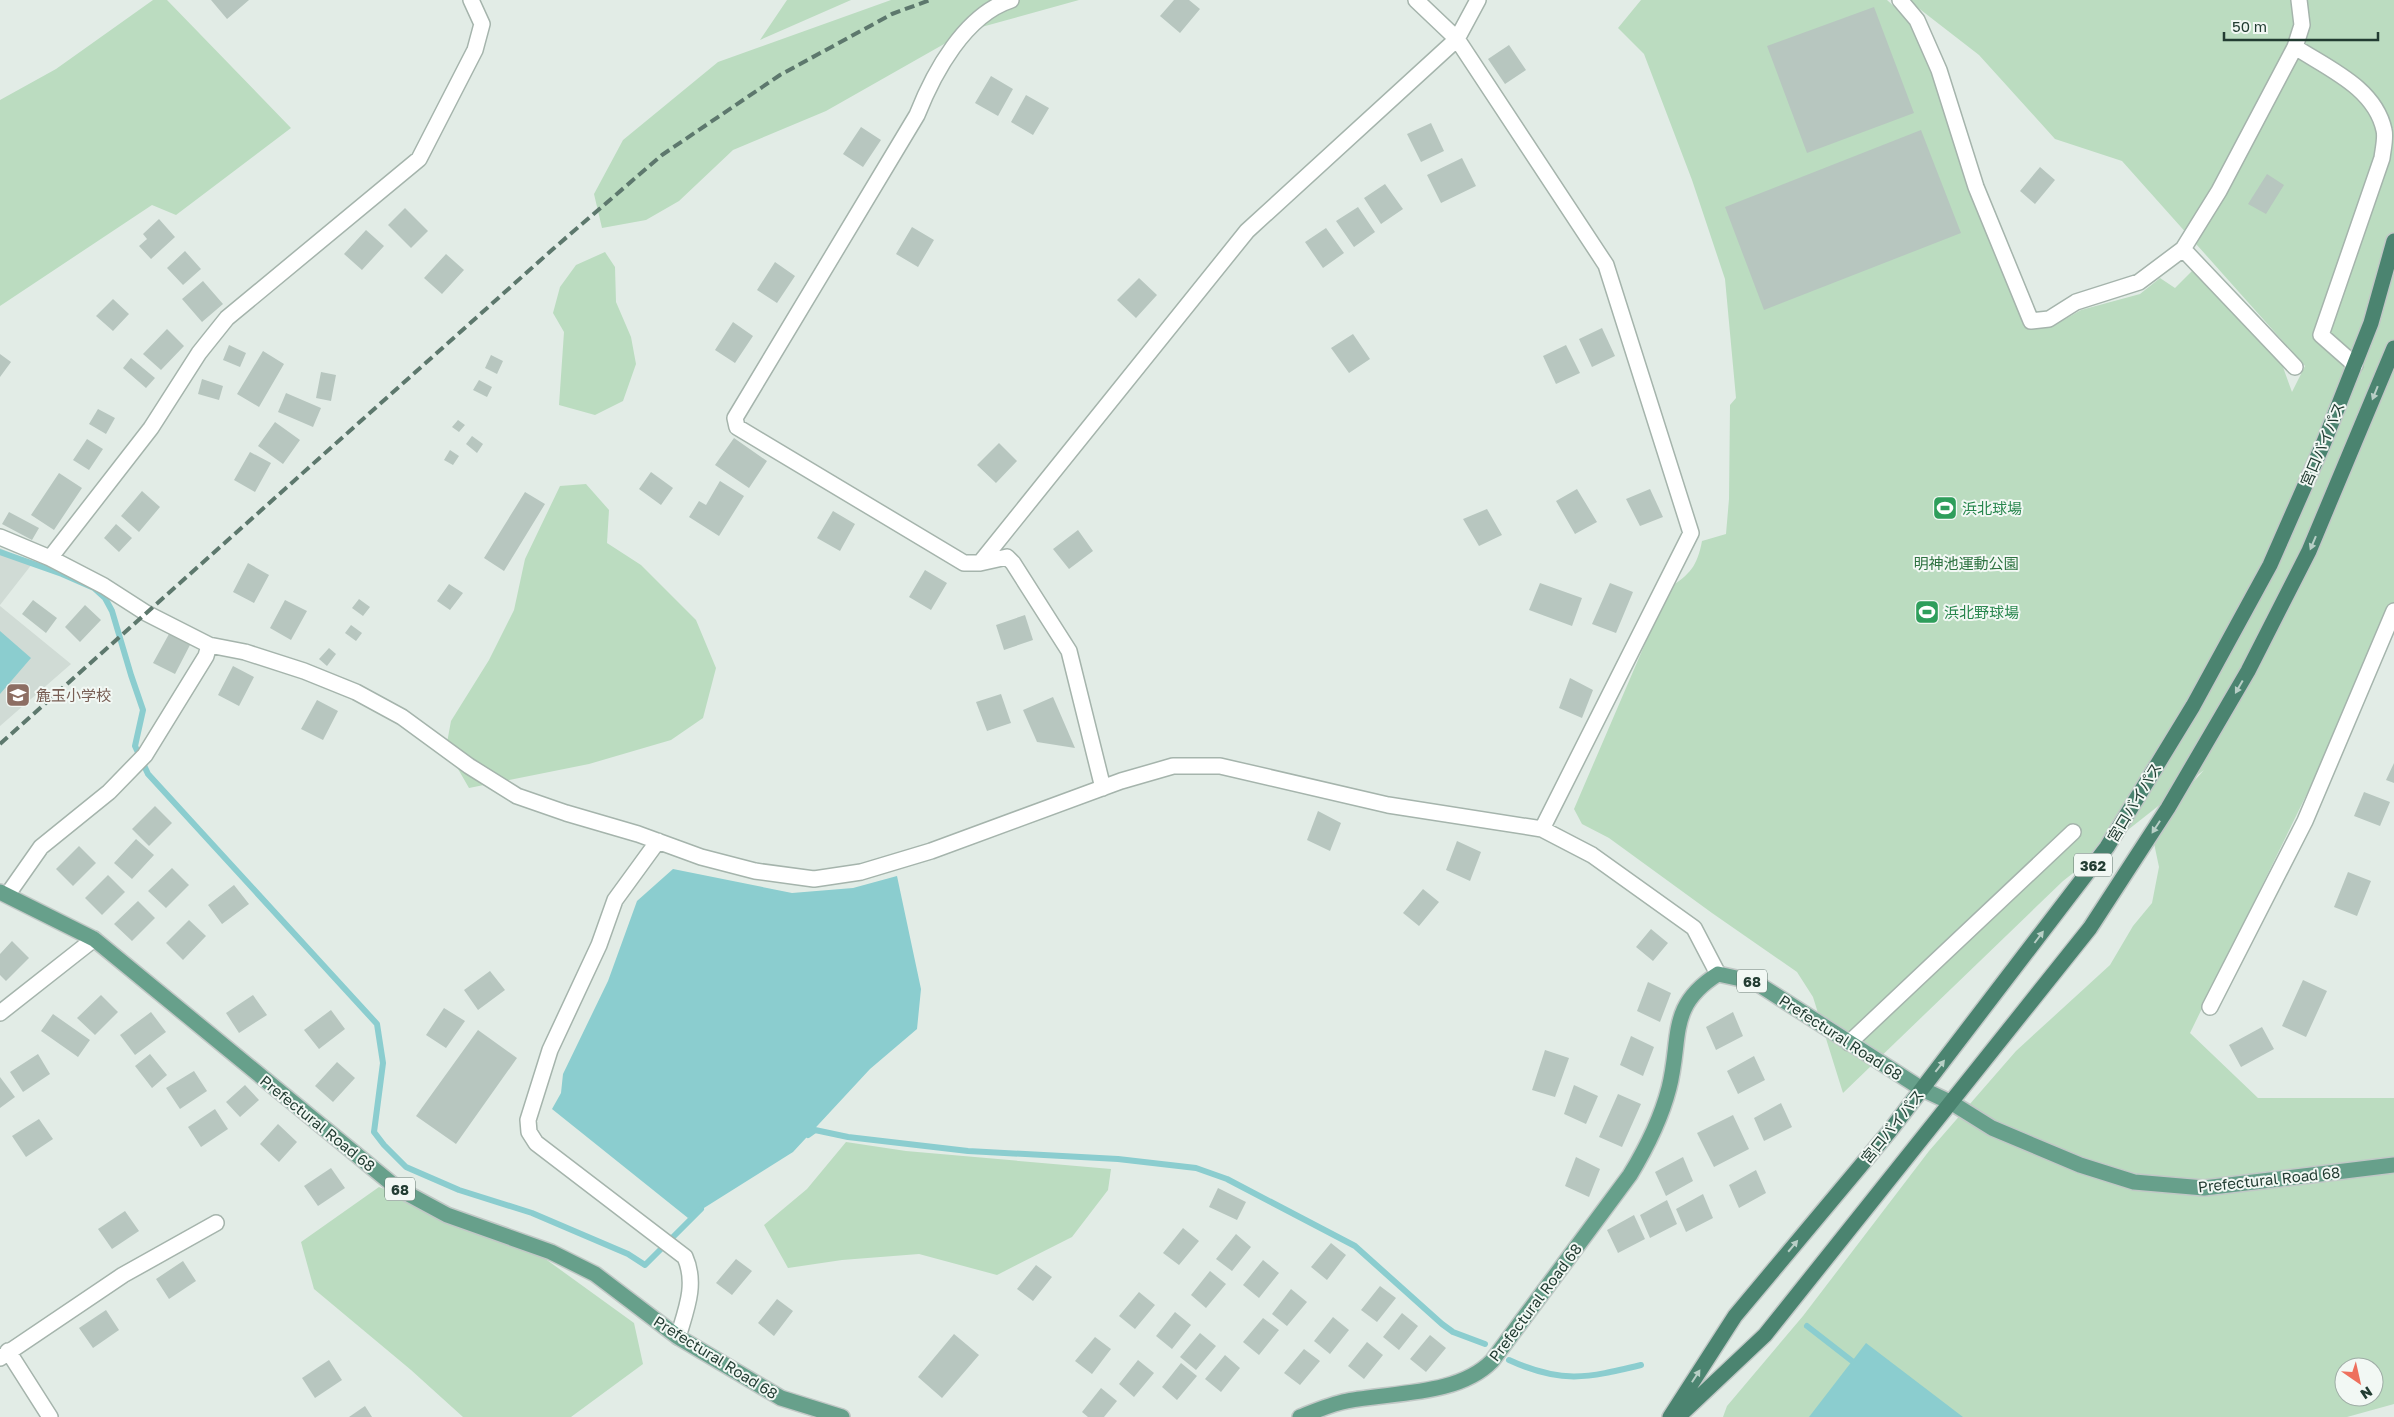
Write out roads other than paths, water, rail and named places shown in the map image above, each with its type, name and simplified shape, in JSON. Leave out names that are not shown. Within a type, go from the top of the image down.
[{"type":"highway","name":"宮口バイパス","points":[[1670,1417],[1735,1316],[1882,1140],[2107,847],[2193,706],[2270,565],[2324,442],[2372,323],[2394,241]]},
{"type":"highway","name":"宮口バイパス","points":[[1678,1417],[1765,1335],[2090,928],[2173,800],[2248,671],[2309,551],[2394,348]]},
{"type":"main road","name":"Prefectural Road 68","points":[[4,893],[94,939],[397,1188],[447,1215],[551,1252],[595,1274],[678,1337],[780,1398],[842,1417]]},
{"type":"main road","name":"Prefectural Road 68","points":[[1300,1417],[1346,1401],[1463,1381],[1479,1373],[1492,1361],[1630,1175],[1646,1149],[1669,1088],[1681,1016],[1689,997],[1700,986],[1718,974],[1756,982],[1922,1089],[1952,1103],[1992,1128],[2080,1165],[2134,1182],[2204,1188],[2394,1165]]},
{"type":"street","points":[[50,558],[151,428],[198,353],[227,318],[419,159],[475,50],[482,24],[472,0]]},
{"type":"street","points":[[1011,0],[995,5],[975,20],[931,81],[917,115],[735,418],[737,427],[964,563],[980,563],[1007,557],[1013,563],[1069,651],[1103,788]]},
{"type":"street","points":[[1416,0],[1457,39],[1606,265],[1691,533],[1542,829]]},
{"type":"street","points":[[980,563],[1247,231],[1457,39],[1478,0]]},
{"type":"street","points":[[1900,0],[1917,20],[1939,70],[1976,187],[2031,322],[2049,319],[2076,302],[2138,282],[2183,249],[2220,191],[2295,46],[2302,25],[2299,0]]},
{"type":"street","points":[[2295,46],[2366,93],[2378,110],[2384,132],[2382,158],[2321,335],[2355,365]]},
{"type":"street","points":[[2183,249],[2295,367]]},
{"type":"street","points":[[0,537],[50,558],[104,586],[146,613],[209,645],[253,655],[304,671],[356,692],[402,717],[469,766],[517,796],[658,841],[701,857],[755,871],[814,879],[861,872],[917,855],[1103,788],[1173,766],[1220,766],[1388,805],[1542,829],[1592,855],[1694,928],[1718,974]]},
{"type":"street","points":[[2210,1007],[2305,821],[2394,611]]},
{"type":"street","points":[[4,893],[41,847],[109,792],[145,755],[206,656],[209,645]]},
{"type":"street","points":[[1849,1043],[2073,832]]},
{"type":"street","points":[[658,841],[615,900],[600,945],[550,1050],[528,1120],[529,1132],[536,1143],[685,1257],[691,1270],[691,1294],[678,1337]]},
{"type":"street","points":[[0,1013],[94,939]]},
{"type":"street","points":[[50,1417],[4,1355],[123,1275],[216,1223]]},
{"type":"water","points":[[0,631],[31,658],[0,694]]},
{"type":"water","points":[[673,869],[792,893],[853,888],[897,876],[921,989],[917,1029],[870,1069],[793,1152],[688,1218],[552,1109],[561,1093],[563,1074],[608,981],[637,901]]},
{"type":"water","points":[[1866,1343],[1963,1417],[1809,1417]]},
{"type":"waterway","points":[[0,552],[62,574],[94,588],[105,598],[112,611],[143,710],[135,746],[148,774],[377,1024],[383,1063],[374,1132],[406,1167],[459,1190],[532,1213],[628,1254],[645,1265],[701,1209]]},
{"type":"waterway","points":[[808,1135],[815,1130],[848,1137],[968,1151],[1118,1159],[1196,1168],[1227,1179],[1355,1246],[1442,1324],[1453,1332],[1485,1344]]},
{"type":"waterway","points":[[1807,1326],[1852,1361]]},
{"type":"waterway","points":[[1509,1360],[1527,1368],[1559,1376],[1605,1373],[1641,1365]]},
{"type":"railway","points":[[0,744],[553,249],[662,155],[780,75],[892,14],[930,0]]},
{"type":"place","name":"浜北球場","points":[[1945,508]]},
{"type":"place","name":"浜北野球場","points":[[1927,612]]},
{"type":"place","name":"麁玉小学校","points":[[18,695]]},
{"type":"park label","name":"明神池運動公園","points":[[1966,563]]}]
